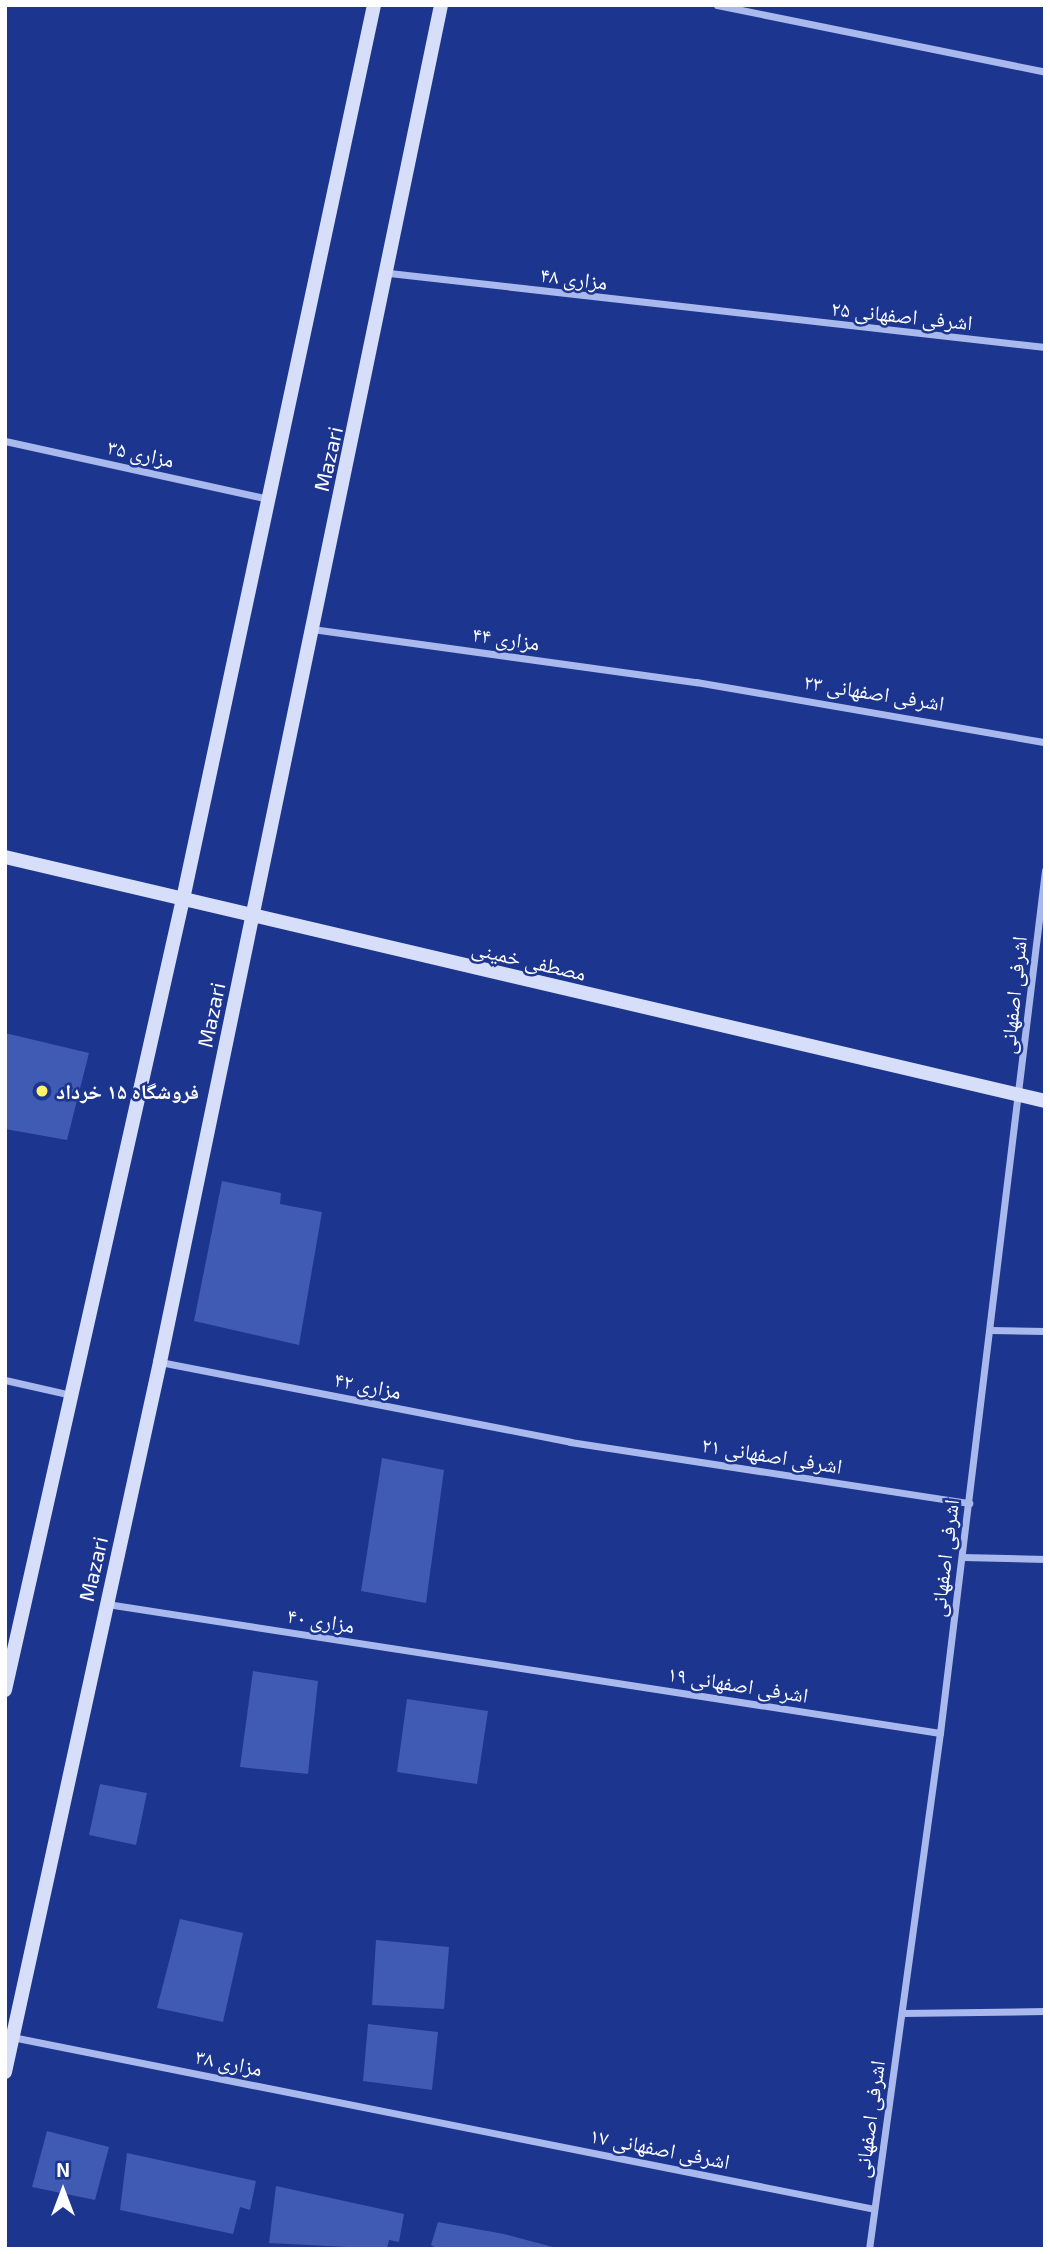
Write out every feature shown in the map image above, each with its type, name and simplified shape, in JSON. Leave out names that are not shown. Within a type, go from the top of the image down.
[{"type":"main road","points":[[5,1690],[67,1394],[183,899],[374,5]]},
{"type":"main road","name":"Mazari","points":[[5,2072],[160,1362],[311,629],[388,273],[441,5]]},
{"type":"main road","name":"مصطفی خمینی","points":[[5,857],[1045,1101]]},
{"type":"street","points":[[717,5],[804,25],[1045,72]]},
{"type":"street","name":"مزاری ۴۸","points":[[388,273],[755,318]]},
{"type":"street","name":"اشرفی اصفهانی ۲۵","points":[[755,318],[1045,347]]},
{"type":"street","name":"مزاری ۳۵","points":[[5,441],[269,499]]},
{"type":"street","name":"مزاری ۴۴","points":[[311,629],[696,682]]},
{"type":"street","name":"اشرفی اصفهانی ۲۳","points":[[696,682],[1045,742]]},
{"type":"street","name":"اشرفی اصفهانی","points":[[869,2249],[940,1733],[1020,1095],[1045,870]]},
{"type":"street","points":[[990,1330],[1045,1331]]},
{"type":"street","name":"مزاری ۴۲","points":[[160,1362],[569,1442]]},
{"type":"street","points":[[5,1380],[67,1394]]},
{"type":"street","name":"اشرفی اصفهانی ۲۱","points":[[569,1442],[969,1503]]},
{"type":"street","points":[[962,1557],[1045,1559]]},
{"type":"street","name":"مزاری ۴۰","points":[[106,1604],[530,1670]]},
{"type":"street","name":"اشرفی اصفهانی ۱۹","points":[[530,1670],[940,1733]]},
{"type":"street","points":[[902,2012],[1045,2011]]},
{"type":"street","name":"مزاری ۳۸","points":[[12,2036],[440,2122]]},
{"type":"street","name":"اشرفی اصفهانی ۱۷","points":[[440,2122],[874,2209]]},
{"type":"building","name":"فروشگاه ۱۵ خرداد","points":[[5,1033],[89,1053],[67,1140],[5,1129]]},
{"type":"building","points":[[222,1181],[281,1193],[280,1204],[322,1212],[299,1345],[194,1321]]},
{"type":"building","points":[[382,1458],[444,1470],[426,1603],[361,1591]]},
{"type":"building","points":[[253,1671],[318,1681],[308,1774],[240,1767]]},
{"type":"building","points":[[407,1699],[488,1711],[477,1784],[397,1772]]},
{"type":"building","points":[[100,1784],[147,1793],[136,1845],[89,1835]]},
{"type":"building","points":[[180,1919],[243,1933],[223,2022],[157,2008]]},
{"type":"building","points":[[376,1940],[449,1947],[444,2009],[372,2005]]},
{"type":"building","points":[[368,2024],[438,2032],[432,2090],[363,2081]]},
{"type":"building","points":[[47,2131],[109,2147],[95,2200],[32,2187]]},
{"type":"building","points":[[127,2153],[256,2181],[250,2210],[240,2207],[233,2234],[120,2210]]},
{"type":"building","points":[[276,2186],[404,2214],[399,2242],[389,2240],[387,2249],[269,2243]]},
{"type":"building","points":[[438,2222],[504,2234],[560,2249],[438,2249],[431,2245]]},
{"type":"place","name":"فروشگاه ۱۵ خرداد","points":[[42,1091]]}]
